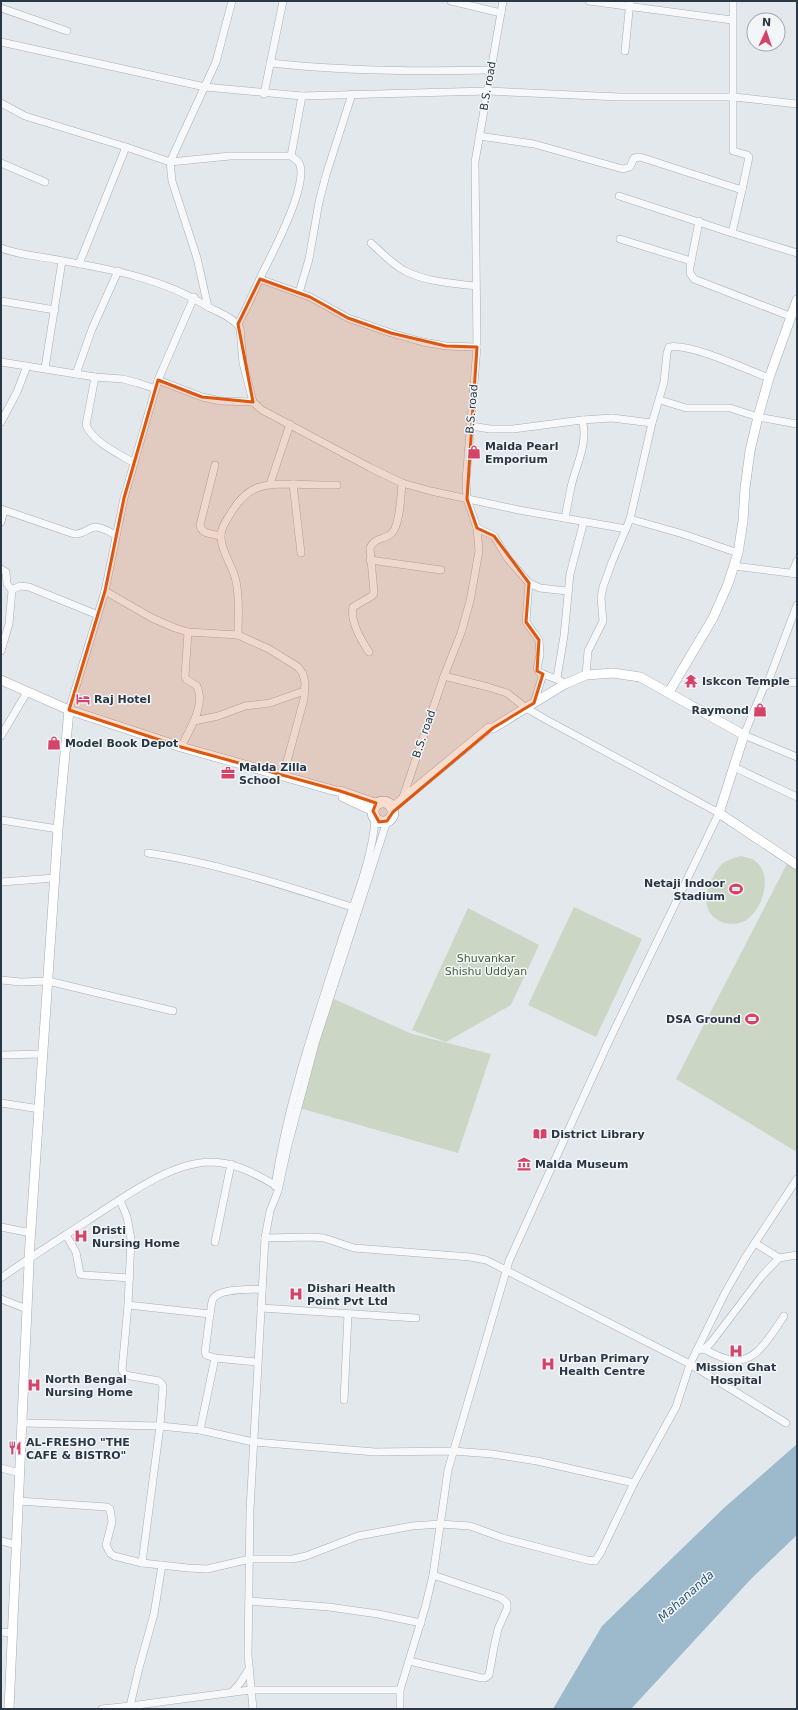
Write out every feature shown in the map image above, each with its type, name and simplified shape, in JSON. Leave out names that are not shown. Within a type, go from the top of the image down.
[{"type":"highway","points":[[386,803],[395,809],[383,822],[375,811],[386,803]]},
{"type":"main road","points":[[669,692],[713,618],[734,566],[738,553],[747,473],[758,417],[769,378],[797,300]]},
{"type":"main road","points":[[395,809],[493,728],[565,684],[586,675],[613,673],[626,674],[640,677],[744,735],[719,813],[797,866]]},
{"type":"main road","points":[[1,680],[69,710],[181,747],[336,791],[337,794],[375,811]]},
{"type":"main road","points":[[9,1709],[31,1233],[58,829],[69,710]]},
{"type":"street","points":[[208,306],[197,258],[172,180],[170,162],[216,62],[232,1]]},
{"type":"street","points":[[264,94],[283,1]]},
{"type":"street","points":[[451,1],[501,13]]},
{"type":"street","name":"B.S. road","points":[[275,1196],[278,1191],[290,1138],[315,1044],[395,809],[461,633],[470,601],[479,551],[477,528],[467,499],[466,481],[477,347],[475,286],[475,162],[503,1]]},
{"type":"street","points":[[589,1],[630,4],[732,20]]},
{"type":"street","points":[[732,233],[749,157],[733,151],[733,1]]},
{"type":"street","points":[[625,51],[630,4]]},
{"type":"street","points":[[1,8],[67,31]]},
{"type":"street","points":[[1,42],[205,87],[264,94],[302,96],[487,91],[619,97],[734,97],[797,104]]},
{"type":"street","points":[[270,63],[385,71],[491,70]]},
{"type":"street","points":[[299,293],[309,259],[319,202],[326,175],[352,94]]},
{"type":"street","points":[[291,156],[302,96]]},
{"type":"street","points":[[1,103],[25,116],[170,162],[230,156],[291,156],[297,160],[300,164],[300,171],[293,207],[253,296],[238,324]]},
{"type":"street","points":[[479,136],[534,144],[623,169],[630,167],[634,158],[640,156],[742,190]]},
{"type":"street","points":[[79,264],[126,147]]},
{"type":"street","points":[[1,163],[45,182]]},
{"type":"street","points":[[619,196],[797,253]]},
{"type":"street","points":[[699,222],[691,261],[690,273],[694,279],[792,317]]},
{"type":"street","points":[[620,239],[691,261]]},
{"type":"street","points":[[371,243],[404,271],[418,277],[432,281],[475,286]]},
{"type":"street","points":[[1,248],[118,271],[160,283],[208,306],[238,324],[241,334],[243,363],[253,402],[262,410],[368,467],[402,483],[431,491],[519,510],[626,529]]},
{"type":"street","points":[[45,368],[62,261]]},
{"type":"street","points":[[76,374],[92,329],[118,271]]},
{"type":"street","points":[[260,280],[299,293],[324,304],[348,318],[423,342],[446,346],[477,347]]},
{"type":"street","points":[[69,710],[105,591],[116,535],[134,463],[158,380],[194,298]]},
{"type":"street","points":[[1,301],[55,310]]},
{"type":"street","points":[[586,675],[588,651],[603,621],[601,598],[604,587],[612,562],[630,519],[652,423],[660,400],[669,347],[677,346],[690,349],[769,378]]},
{"type":"street","points":[[1,362],[95,377],[123,379],[138,382],[156,389]]},
{"type":"street","points":[[1,422],[17,392],[27,366]]},
{"type":"street","points":[[95,377],[86,425],[88,432],[134,463]]},
{"type":"street","points":[[158,380],[202,397],[253,402]]},
{"type":"street","points":[[660,400],[686,408],[730,408],[758,417],[797,424]]},
{"type":"street","points":[[471,426],[490,429],[513,429],[582,420],[612,418],[652,423]]},
{"type":"street","points":[[565,518],[571,487],[584,439],[582,420]]},
{"type":"street","points":[[270,484],[290,424]]},
{"type":"street","points":[[215,465],[200,529],[203,532],[220,536]]},
{"type":"street","points":[[368,652],[361,639],[352,612],[353,606],[372,596],[374,593],[370,560],[371,543],[375,540],[388,536],[393,532],[397,525],[402,483]]},
{"type":"street","points":[[238,635],[239,601],[236,580],[222,548],[220,536],[236,503],[256,488],[270,484],[337,485]]},
{"type":"street","points":[[293,484],[301,553]]},
{"type":"street","points":[[1,522],[3,510],[74,534],[79,535],[93,527],[97,527],[116,535]]},
{"type":"street","points":[[630,519],[683,534],[738,553]]},
{"type":"street","points":[[557,678],[564,636],[567,591],[574,552],[584,521]]},
{"type":"street","points":[[477,528],[494,536],[512,563],[529,583],[540,588],[567,591]]},
{"type":"street","points":[[370,560],[441,570]]},
{"type":"street","points":[[734,566],[795,574],[797,561]]},
{"type":"street","points":[[1,569],[6,572],[7,584],[12,590],[9,624],[1,652]]},
{"type":"street","points":[[529,583],[526,622],[539,640],[540,655],[537,668],[539,672],[557,678],[565,684]]},
{"type":"street","points":[[12,590],[20,586],[29,587],[98,615]]},
{"type":"street","points":[[105,591],[152,618],[188,632],[238,635],[269,649],[298,667],[303,674],[304,691],[301,711],[283,776]]},
{"type":"street","points":[[797,605],[768,682],[763,689],[744,735],[797,758]]},
{"type":"street","points":[[181,747],[194,721],[199,700],[199,689],[195,684],[186,679],[188,632]]},
{"type":"street","points":[[530,706],[543,674]]},
{"type":"street","points":[[400,1709],[400,1690],[433,1575],[444,1489],[453,1450],[509,1261],[607,1047],[719,813],[507,693],[488,686],[444,676]]},
{"type":"street","points":[[768,682],[778,680],[790,683],[797,682]]},
{"type":"street","points":[[194,721],[218,716],[245,706],[270,702],[304,691]]},
{"type":"street","points":[[1,736],[27,692]]},
{"type":"street","points":[[734,767],[797,797]]},
{"type":"street","points":[[253,1709],[249,1669],[250,1510],[257,1362],[266,1238],[270,1211],[275,1196],[275,1184],[282,1144],[293,1100],[309,1043],[374,833],[375,811]]},
{"type":"street","points":[[1,820],[58,829]]},
{"type":"street","points":[[148,853],[178,857],[214,865],[352,907]]},
{"type":"street","points":[[1,882],[55,878]]},
{"type":"street","points":[[1,980],[21,982],[48,981],[173,1011]]},
{"type":"street","points":[[1,1055],[43,1054]]},
{"type":"street","points":[[1,1103],[40,1109]]},
{"type":"street","points":[[1,1278],[30,1257],[120,1200],[155,1179],[180,1167],[209,1162],[231,1164],[253,1172],[275,1184]]},
{"type":"street","points":[[215,1242],[231,1164]]},
{"type":"street","points":[[18,1501],[106,1507],[110,1509],[112,1513],[112,1522],[106,1545],[110,1553],[119,1558],[142,1563],[207,1569],[250,1559],[293,1558],[306,1556],[358,1536],[412,1526],[440,1524],[470,1526],[510,1540],[595,1561],[601,1552],[634,1483],[676,1407],[690,1364],[700,1349],[725,1293],[755,1243],[797,1179]]},
{"type":"street","points":[[120,1200],[127,1216],[130,1239],[130,1278],[122,1370],[125,1375],[159,1381],[162,1384],[160,1426],[142,1563]]},
{"type":"street","points":[[1,1227],[31,1233]]},
{"type":"street","points":[[66,1235],[76,1252],[80,1274],[130,1278]]},
{"type":"street","points":[[266,1238],[324,1238],[354,1248],[470,1257],[486,1260],[499,1265],[507,1271],[690,1364],[786,1423]]},
{"type":"street","points":[[755,1243],[779,1258]]},
{"type":"street","points":[[700,1349],[710,1344],[761,1277],[779,1258],[797,1255]]},
{"type":"street","points":[[257,1362],[215,1358],[206,1355],[205,1352],[210,1314],[213,1300],[217,1294],[225,1292],[262,1290]]},
{"type":"street","points":[[1,1299],[28,1309]]},
{"type":"street","points":[[128,1305],[210,1314]]},
{"type":"street","points":[[261,1308],[416,1318]]},
{"type":"street","points":[[344,1400],[348,1314]]},
{"type":"street","points":[[700,1349],[724,1359],[743,1361],[753,1356],[762,1347],[784,1316]]},
{"type":"street","points":[[200,1430],[215,1358]]},
{"type":"street","points":[[22,1423],[160,1426],[200,1430],[253,1442],[374,1452],[453,1450],[537,1461],[634,1483]]},
{"type":"street","points":[[1,1468],[20,1473]]},
{"type":"street","points":[[1,1541],[17,1545]]},
{"type":"street","points":[[129,1708],[154,1614],[162,1565]]},
{"type":"street","points":[[409,1661],[482,1678],[489,1675],[498,1629],[507,1609],[507,1603],[501,1598],[433,1575]]},
{"type":"street","points":[[249,1601],[329,1607],[378,1614],[420,1624]]},
{"type":"street","points":[[1,1632],[12,1633]]},
{"type":"street","points":[[232,1692],[249,1669]]},
{"type":"street","points":[[102,1709],[129,1708],[250,1690],[400,1690]]},
{"type":"highlighted area","points":[[260,279],[310,297],[348,318],[391,333],[446,346],[477,347],[467,499],[477,528],[494,536],[529,583],[526,622],[539,640],[537,671],[543,674],[534,703],[493,728],[393,812],[387,821],[379,822],[373,811],[376,803],[340,791],[181,747],[69,710],[105,591],[124,498],[158,380],[202,397],[253,402],[238,324]]},
{"type":"green space","name":"Netaji Indoor Stadium","points":[[741,856],[752,859],[759,864],[763,871],[765,880],[764,888],[759,905],[749,918],[739,923],[728,924],[714,917],[707,908],[708,888],[717,870],[723,863]]},
{"type":"green space","name":"DSA Ground","points":[[789,860],[797,865],[797,1152],[676,1079]]},
{"type":"green space","points":[[574,907],[642,939],[596,1037],[528,1005]]},
{"type":"green space","name":"Shuvankar Shishu Uddyan","points":[[468,908],[539,945],[511,1005],[446,1042],[412,1030]]},
{"type":"green space","points":[[334,999],[412,1034],[491,1054],[458,1153],[296,1107]]},
{"type":"water","name":"Mahananda","points":[[797,1444],[797,1535],[752,1578],[631,1709],[553,1709],[602,1626],[725,1507]]},
{"type":"place","name":"Malda Pearl Emporium","points":[[474,452]]},
{"type":"place","name":"Iskcon Temple","points":[[691,681]]},
{"type":"place","name":"Raj Hotel","points":[[83,699]]},
{"type":"place","name":"Raymond","points":[[760,710]]},
{"type":"place","name":"Model Book Depot","points":[[54,743]]},
{"type":"place","name":"Malda Zilla School","points":[[228,773]]},
{"type":"place","name":"Netaji Indoor Stadium","points":[[736,889]]},
{"type":"place","name":"DSA Ground","points":[[752,1019]]},
{"type":"place","name":"District Library","points":[[540,1134]]},
{"type":"place","name":"Malda Museum","points":[[524,1164]]},
{"type":"place","name":"Dristi Nursing Home","points":[[81,1236]]},
{"type":"place","name":"Dishari Health Point Pvt Ltd","points":[[296,1294]]},
{"type":"place","name":"Mission Ghat Hospital","points":[[736,1351]]},
{"type":"place","name":"Urban Primary Health Centre","points":[[548,1364]]},
{"type":"place","name":"North Bengal Nursing Home","points":[[34,1385]]},
{"type":"place","name":"AL-FRESHO \"THE CAFE & BISTRO\"","points":[[15,1448]]}]
